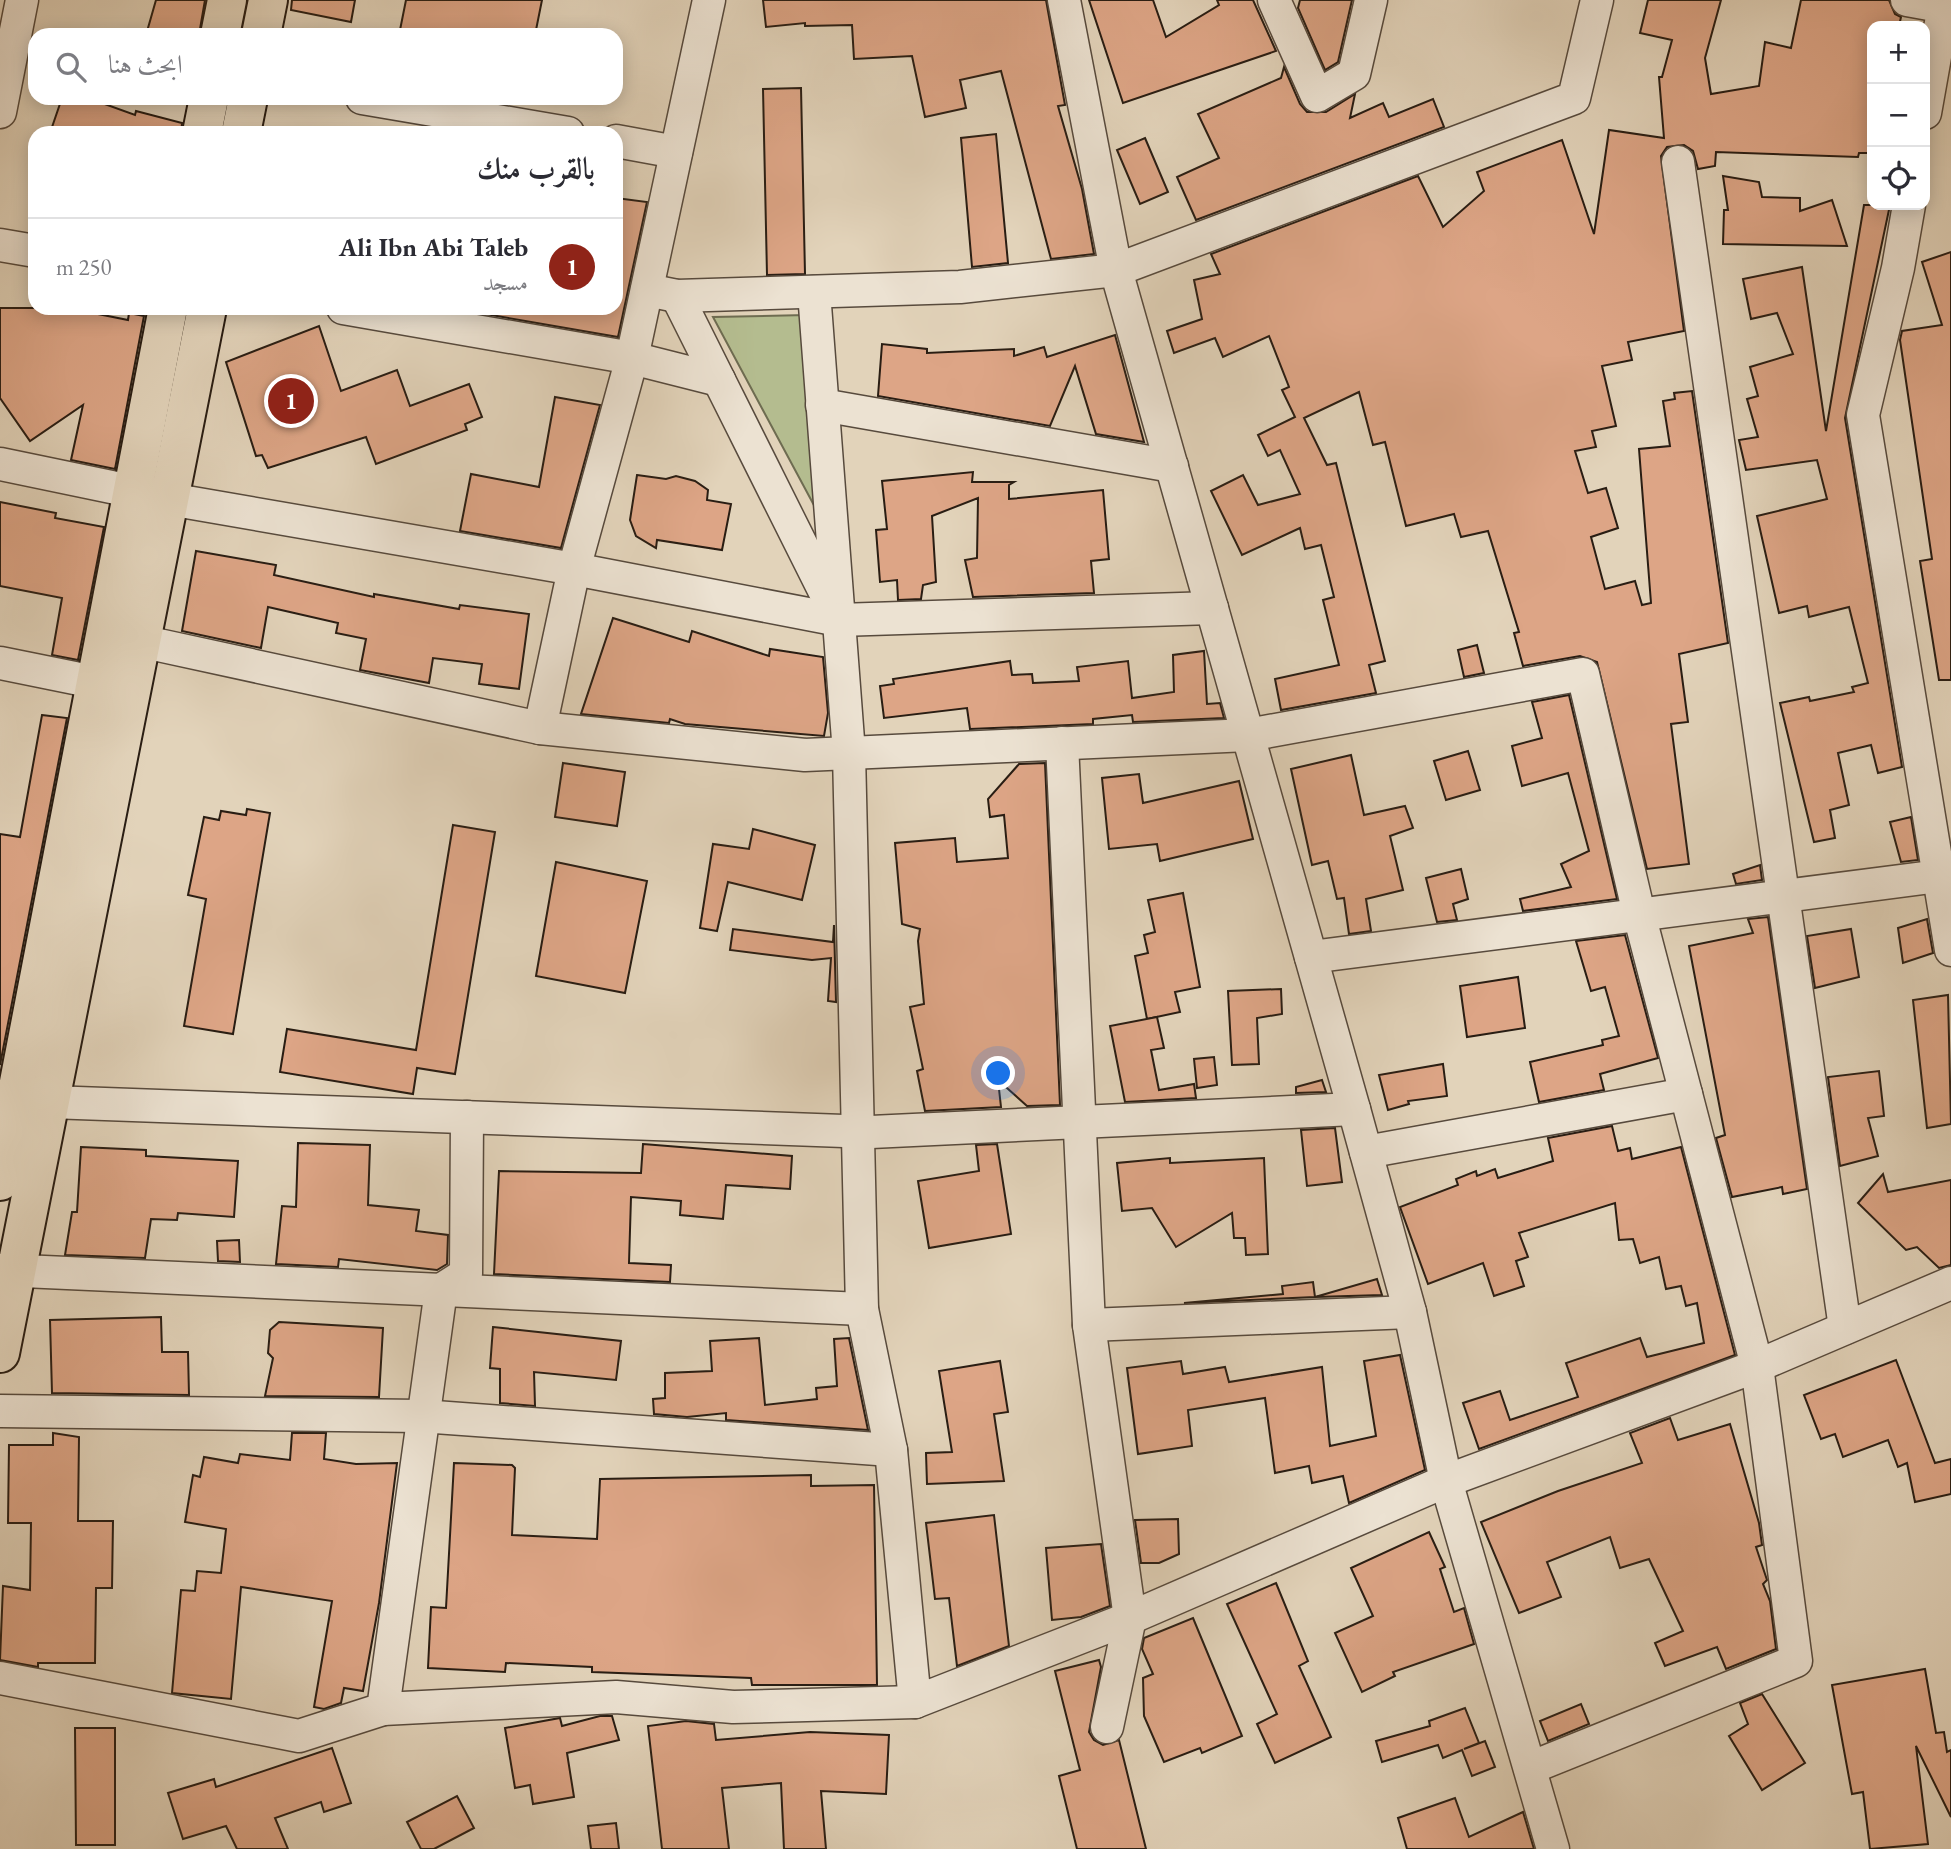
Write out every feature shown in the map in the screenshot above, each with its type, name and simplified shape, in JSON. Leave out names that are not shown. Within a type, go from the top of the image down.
[{"type":"main road","points":[[221,28],[227,0]]},
{"type":"main road","points":[[262,28],[268,0]]},
{"type":"main road","points":[[203,126],[207,105]]},
{"type":"main road","points":[[242,126],[247,105]]},
{"type":"main road","points":[[114,686],[141,641],[167,315]]},
{"type":"main road","points":[[0,1181],[22,1096],[114,686],[151,496],[205,315]]},
{"type":"main road","points":[[0,1353],[22,1096]]},
{"type":"street","points":[[0,112],[22,0]]},
{"type":"street","points":[[540,728],[574,569],[632,358],[662,293],[676,152],[709,0]]},
{"type":"street","points":[[1064,0],[1116,270],[1366,1152],[1410,1312],[1446,1481],[1553,1849]]},
{"type":"street","points":[[1274,0],[1317,96],[1354,74],[1371,0]]},
{"type":"street","points":[[662,293],[960,287],[1116,270],[1574,98],[1597,0]]},
{"type":"street","points":[[1907,0],[1946,5],[1930,87]]},
{"type":"street","points":[[403,105],[527,126]]},
{"type":"street","points":[[623,142],[676,152]]},
{"type":"street","points":[[1678,162],[1845,1328]]},
{"type":"street","points":[[1908,210],[1898,268],[1863,415],[1951,950]]},
{"type":"street","points":[[0,245],[28,250]]},
{"type":"street","points":[[814,292],[849,753],[862,1309],[891,1450],[915,1702]]},
{"type":"street","points":[[662,293],[719,380],[839,620]]},
{"type":"street","points":[[383,315],[632,358],[719,380]]},
{"type":"street","points":[[822,405],[1172,466]]},
{"type":"street","points":[[0,464],[151,496],[574,569],[839,620],[1212,608]]},
{"type":"street","points":[[141,641],[540,728],[805,755],[1248,735],[1583,674],[1639,914],[1757,1366],[1796,1661],[1530,1768]]},
{"type":"street","points":[[0,663],[114,686]]},
{"type":"street","points":[[1062,743],[1089,1325],[1130,1618],[1107,1727]]},
{"type":"street","points":[[1311,957],[1939,876]]},
{"type":"street","points":[[1366,1152],[1686,1094]]},
{"type":"street","points":[[22,1096],[467,1117],[858,1131],[1354,1109]]},
{"type":"street","points":[[383,1709],[421,1416],[441,1290],[466,1274],[467,1117]]},
{"type":"street","points":[[8,1270],[862,1309]]},
{"type":"street","points":[[0,1678],[299,1736],[383,1709],[615,1697],[733,1707],[915,1702],[1130,1618],[1446,1481],[1757,1366],[1951,1283]]},
{"type":"street","points":[[1089,1325],[1410,1312]]},
{"type":"street","points":[[0,1411],[421,1416],[891,1450]]},
{"type":"green space","points":[[806,315],[816,509],[713,317]]},
{"type":"building","points":[[156,0],[205,0],[200,28],[148,28]]},
{"type":"building","points":[[292,0],[355,0],[351,22],[291,10]]},
{"type":"building","points":[[406,0],[542,0],[536,28],[400,28]]},
{"type":"building","points":[[763,0],[1046,0],[1065,105],[1058,106],[1082,189],[1094,254],[1051,259],[1001,71],[960,80],[966,108],[925,117],[912,56],[854,59],[852,25],[805,26],[805,23],[766,27]]},
{"type":"building","points":[[1089,0],[1153,0],[1166,37],[1219,5],[1217,0],[1253,0],[1276,51],[1123,103]]},
{"type":"building","points":[[1300,0],[1352,0],[1338,62],[1325,70],[1298,8]]},
{"type":"building","points":[[1648,0],[1721,0],[1705,58],[1711,94],[1759,86],[1765,42],[1791,48],[1801,0],[1889,0],[1895,14],[1901,17],[1900,21],[1867,21],[1867,153],[1859,153],[1858,157],[1716,152],[1715,166],[1698,169],[1693,151],[1684,145],[1667,147],[1661,156],[1684,331],[1628,342],[1632,360],[1602,366],[1616,426],[1592,431],[1596,447],[1575,451],[1588,493],[1606,488],[1618,528],[1591,537],[1605,589],[1635,581],[1642,605],[1651,603],[1639,449],[1670,446],[1663,401],[1675,399],[1674,393],[1692,391],[1728,643],[1679,654],[1688,722],[1671,724],[1689,864],[1647,869],[1597,662],[1580,656],[1523,666],[1514,633],[1519,632],[1488,531],[1461,537],[1454,514],[1406,526],[1385,442],[1373,445],[1359,392],[1304,418],[1327,465],[1336,463],[1385,661],[1369,665],[1376,693],[1281,710],[1275,679],[1339,665],[1323,600],[1334,597],[1321,545],[1305,549],[1300,528],[1242,555],[1211,491],[1243,475],[1258,505],[1300,494],[1280,450],[1268,456],[1258,435],[1295,417],[1282,390],[1289,387],[1269,336],[1223,357],[1215,338],[1174,353],[1167,331],[1202,319],[1194,280],[1220,274],[1211,254],[1418,176],[1443,227],[1484,191],[1477,172],[1562,140],[1594,234],[1609,130],[1664,138],[1659,77],[1662,77],[1672,40],[1640,33]]},
{"type":"building","points":[[1284,67],[1300,104],[1307,112],[1326,112],[1355,94],[1350,118],[1383,103],[1389,117],[1433,99],[1444,127],[1196,220],[1177,177],[1219,158],[1198,114],[1281,78]]},
{"type":"building","points":[[801,88],[805,274],[767,275],[763,89]]},
{"type":"building","points":[[60,105],[107,105],[135,115],[136,111],[182,123],[182,126],[52,126]]},
{"type":"building","points":[[996,134],[1008,263],[972,267],[961,138]]},
{"type":"building","points":[[1145,138],[1168,192],[1140,204],[1117,150]]},
{"type":"building","points":[[1723,176],[1759,182],[1762,197],[1800,198],[1800,211],[1832,200],[1847,246],[1723,244],[1724,210],[1728,210]]},
{"type":"building","points":[[623,199],[647,202],[623,314]]},
{"type":"building","points":[[1864,205],[1867,205],[1867,210],[1889,210],[1845,418],[1902,767],[1878,773],[1871,745],[1838,753],[1849,805],[1830,810],[1835,838],[1814,842],[1780,703],[1809,697],[1810,701],[1854,692],[1852,687],[1868,683],[1849,607],[1809,617],[1807,606],[1779,613],[1757,516],[1827,499],[1817,460],[1746,470],[1739,440],[1758,437],[1747,399],[1758,396],[1750,367],[1793,354],[1777,313],[1751,319],[1743,279],[1802,267],[1826,431]]},
{"type":"building","points":[[1951,252],[1951,680],[1939,680],[1920,561],[1932,559],[1900,340],[1902,331],[1942,325],[1922,262]]},
{"type":"building","points":[[0,308],[28,308],[28,315],[103,315],[128,320],[129,315],[144,316],[115,469],[71,460],[83,405],[30,441],[0,398]]},
{"type":"building","points":[[491,315],[623,315],[618,337]]},
{"type":"building","points":[[319,326],[341,391],[397,370],[410,406],[469,384],[482,417],[465,424],[467,430],[376,464],[366,437],[268,468],[262,455],[256,456],[226,362]]},
{"type":"building","points":[[1115,335],[1144,442],[1096,434],[1075,366],[1050,426],[878,396],[882,344],[927,349],[927,353],[1014,349],[1014,356],[1044,347],[1047,357]]},
{"type":"building","points":[[555,397],[600,405],[561,548],[460,531],[471,474],[539,487]]},
{"type":"building","points":[[973,472],[972,482],[1014,482],[1009,485],[1009,499],[1103,490],[1109,559],[1091,561],[1094,593],[973,597],[965,560],[977,558],[978,498],[932,516],[936,582],[923,585],[921,599],[898,600],[897,580],[880,582],[876,530],[887,529],[882,481]]},
{"type":"building","points":[[637,475],[666,479],[676,476],[695,481],[708,490],[707,500],[731,504],[722,550],[657,540],[656,548],[636,536],[630,520]]},
{"type":"building","points":[[0,502],[56,513],[55,518],[104,527],[78,660],[52,655],[62,598],[0,586]]},
{"type":"building","points":[[196,551],[276,565],[274,575],[374,597],[374,594],[459,609],[460,605],[529,614],[519,689],[479,684],[482,664],[433,658],[429,683],[360,670],[366,639],[336,633],[338,623],[268,607],[261,648],[182,631]]},
{"type":"building","points":[[613,618],[689,642],[692,631],[769,656],[770,649],[823,657],[828,713],[824,736],[685,724],[670,719],[669,723],[581,714]]},
{"type":"building","points":[[1477,645],[1484,673],[1464,677],[1458,650]]},
{"type":"building","points":[[1204,651],[1207,704],[1220,703],[1224,718],[1133,722],[1132,715],[1093,719],[1093,724],[970,729],[967,708],[884,718],[880,686],[894,684],[893,679],[1010,661],[1012,675],[1032,674],[1033,683],[1079,681],[1077,667],[1128,661],[1132,698],[1174,692],[1173,655]]},
{"type":"building","points":[[1569,695],[1617,899],[1523,911],[1520,899],[1571,887],[1561,864],[1589,851],[1568,773],[1522,786],[1512,746],[1542,738],[1532,702]]},
{"type":"building","points":[[42,715],[67,718],[0,1065],[0,834],[20,837]]},
{"type":"building","points":[[1468,751],[1480,790],[1446,800],[1434,761]]},
{"type":"building","points":[[1351,755],[1364,815],[1405,806],[1413,828],[1390,836],[1403,890],[1366,899],[1371,931],[1349,934],[1344,898],[1337,899],[1328,861],[1312,865],[1291,769]]},
{"type":"building","points":[[563,763],[625,772],[617,826],[555,817]]},
{"type":"building","points":[[1045,763],[1060,1105],[1027,1106],[998,1080],[1001,1107],[925,1111],[917,1071],[923,1069],[910,1007],[924,1004],[918,941],[920,929],[902,924],[895,843],[955,838],[957,862],[1008,858],[1004,815],[990,817],[988,799],[1019,764]]},
{"type":"building","points":[[1139,774],[1143,803],[1239,781],[1253,839],[1160,861],[1157,844],[1109,849],[1102,778]]},
{"type":"building","points":[[247,809],[270,813],[233,1034],[184,1026],[206,899],[188,895],[204,817],[219,820],[221,811],[246,815]]},
{"type":"building","points":[[1911,817],[1918,860],[1901,862],[1890,822]]},
{"type":"building","points":[[453,825],[495,832],[455,1074],[417,1068],[413,1094],[280,1072],[287,1029],[416,1050]]},
{"type":"building","points":[[753,829],[815,845],[802,900],[728,882],[717,931],[700,928],[713,844],[749,849]]},
{"type":"building","points":[[556,862],[647,881],[625,993],[536,976]]},
{"type":"building","points":[[1760,865],[1762,880],[1736,884],[1733,874]]},
{"type":"building","points":[[1461,869],[1468,899],[1453,904],[1457,920],[1437,922],[1426,878]]},
{"type":"building","points":[[1183,893],[1200,987],[1175,992],[1180,1012],[1147,1019],[1135,956],[1148,953],[1144,935],[1155,932],[1148,900]]},
{"type":"building","points":[[1768,917],[1807,1189],[1783,1194],[1782,1187],[1732,1197],[1716,1138],[1725,1135],[1689,946],[1753,933],[1748,919]]},
{"type":"building","points":[[1927,919],[1933,953],[1903,963],[1898,928]]},
{"type":"building","points":[[834,925],[836,1002],[828,1001],[831,958],[812,960],[730,950],[733,929],[833,942]]},
{"type":"building","points":[[1851,929],[1859,977],[1815,988],[1807,936]]},
{"type":"building","points":[[1625,935],[1658,1058],[1600,1074],[1604,1090],[1539,1102],[1530,1062],[1603,1045],[1602,1040],[1619,1036],[1605,987],[1591,991],[1576,941]]},
{"type":"building","points":[[1518,977],[1525,1028],[1467,1037],[1460,986]]},
{"type":"building","points":[[1281,989],[1282,1014],[1257,1018],[1259,1064],[1232,1065],[1228,991]]},
{"type":"building","points":[[1948,995],[1951,1124],[1927,1128],[1913,1000]]},
{"type":"building","points":[[1157,1017],[1164,1048],[1151,1050],[1159,1090],[1194,1084],[1196,1098],[1125,1102],[1110,1026]]},
{"type":"building","points":[[1214,1057],[1217,1085],[1197,1088],[1194,1059]]},
{"type":"building","points":[[1443,1064],[1447,1096],[1408,1101],[1409,1104],[1388,1110],[1379,1075]]},
{"type":"building","points":[[1879,1071],[1884,1116],[1868,1118],[1878,1156],[1840,1166],[1828,1077]]},
{"type":"building","points":[[1322,1080],[1326,1092],[1296,1093],[1296,1087]]},
{"type":"building","points":[[1612,1126],[1618,1151],[1630,1148],[1632,1159],[1681,1147],[1735,1355],[1479,1449],[1463,1403],[1500,1391],[1510,1420],[1578,1397],[1566,1363],[1640,1338],[1647,1357],[1704,1343],[1697,1303],[1686,1306],[1681,1286],[1666,1289],[1659,1257],[1640,1263],[1633,1239],[1619,1240],[1615,1203],[1519,1233],[1528,1257],[1516,1261],[1524,1286],[1494,1296],[1483,1263],[1428,1284],[1400,1207],[1458,1185],[1456,1179],[1476,1171],[1477,1176],[1495,1169],[1498,1178],[1553,1161],[1548,1138]]},
{"type":"building","points":[[1335,1128],[1342,1182],[1307,1186],[1301,1130]]},
{"type":"building","points":[[298,1143],[370,1145],[368,1205],[419,1210],[416,1231],[448,1235],[447,1264],[437,1270],[339,1259],[338,1267],[276,1264],[282,1206],[296,1207]]},
{"type":"building","points":[[643,1144],[792,1156],[790,1189],[726,1185],[723,1219],[680,1215],[681,1201],[631,1197],[629,1263],[671,1265],[670,1282],[494,1274],[499,1171],[641,1173]]},
{"type":"building","points":[[997,1144],[1011,1234],[929,1248],[918,1181],[979,1171],[976,1145]]},
{"type":"building","points":[[81,1147],[146,1150],[146,1156],[238,1161],[234,1217],[178,1213],[177,1220],[151,1219],[145,1258],[65,1255],[72,1212],[77,1212]]},
{"type":"building","points":[[1170,1158],[1170,1163],[1264,1158],[1268,1254],[1246,1255],[1245,1238],[1234,1238],[1232,1213],[1176,1247],[1152,1208],[1122,1211],[1117,1163]]},
{"type":"building","points":[[1883,1174],[1888,1192],[1951,1180],[1951,1265],[1939,1268],[1917,1247],[1906,1250],[1858,1203]]},
{"type":"building","points":[[239,1240],[240,1262],[218,1261],[217,1241]]},
{"type":"building","points":[[1377,1279],[1382,1295],[1315,1297]]},
{"type":"building","points":[[1313,1282],[1315,1297],[1184,1303],[1283,1294],[1282,1286]]},
{"type":"building","points":[[161,1317],[162,1352],[188,1352],[189,1395],[52,1393],[50,1320]]},
{"type":"building","points":[[279,1322],[383,1328],[379,1397],[265,1396],[273,1358],[268,1353],[270,1330]]},
{"type":"building","points":[[493,1327],[621,1341],[616,1380],[534,1372],[535,1406],[500,1403],[500,1369],[490,1368]]},
{"type":"building","points":[[759,1338],[765,1405],[817,1399],[816,1388],[837,1386],[834,1339],[849,1338],[868,1430],[726,1420],[726,1413],[687,1417],[654,1414],[653,1399],[665,1398],[665,1373],[712,1371],[710,1341]]},
{"type":"building","points":[[1400,1355],[1425,1470],[1349,1503],[1343,1476],[1312,1483],[1309,1466],[1275,1473],[1265,1398],[1188,1410],[1192,1446],[1138,1454],[1127,1368],[1181,1361],[1183,1374],[1225,1367],[1229,1382],[1322,1367],[1330,1446],[1376,1436],[1364,1361]]},
{"type":"building","points":[[1896,1360],[1935,1463],[1951,1459],[1951,1494],[1915,1502],[1907,1463],[1898,1467],[1888,1440],[1843,1457],[1835,1434],[1821,1439],[1804,1395]]},
{"type":"building","points":[[1000,1361],[1008,1412],[994,1414],[1004,1481],[927,1484],[926,1453],[952,1452],[939,1371]]},
{"type":"building","points":[[1670,1418],[1678,1440],[1730,1424],[1759,1523],[1762,1545],[1756,1547],[1767,1580],[1763,1584],[1770,1601],[1776,1649],[1726,1669],[1717,1647],[1665,1666],[1655,1643],[1683,1631],[1649,1559],[1620,1568],[1610,1537],[1547,1562],[1561,1597],[1519,1613],[1481,1522],[1558,1491],[1642,1463],[1630,1433]]},
{"type":"building","points":[[53,1433],[79,1437],[78,1521],[113,1521],[112,1588],[96,1588],[95,1663],[38,1663],[38,1667],[0,1660],[3,1586],[30,1590],[31,1523],[8,1523],[9,1445],[53,1445]]},
{"type":"building","points":[[292,1433],[326,1433],[324,1459],[356,1464],[397,1463],[379,1603],[363,1691],[344,1688],[341,1703],[324,1709],[314,1707],[332,1601],[241,1587],[231,1699],[172,1693],[181,1590],[195,1591],[197,1571],[221,1573],[226,1529],[185,1522],[193,1475],[200,1477],[204,1457],[238,1463],[240,1454],[290,1460]]},
{"type":"building","points":[[454,1463],[512,1465],[515,1468],[512,1535],[597,1539],[600,1479],[811,1475],[811,1486],[874,1485],[877,1685],[752,1685],[751,1678],[592,1672],[592,1667],[506,1663],[505,1672],[428,1668],[431,1607],[446,1608]]},
{"type":"building","points":[[994,1515],[1009,1646],[957,1666],[949,1598],[935,1599],[926,1523]]},
{"type":"building","points":[[1178,1519],[1179,1554],[1159,1563],[1141,1563],[1135,1520]]},
{"type":"building","points":[[1429,1532],[1445,1567],[1440,1569],[1454,1612],[1464,1608],[1474,1644],[1393,1672],[1395,1676],[1362,1692],[1335,1633],[1373,1616],[1351,1568]]},
{"type":"building","points":[[1101,1544],[1110,1606],[1081,1617],[1052,1620],[1046,1548]]},
{"type":"building","points":[[1276,1583],[1308,1661],[1299,1666],[1331,1737],[1275,1763],[1257,1724],[1277,1714],[1227,1604]]},
{"type":"building","points":[[1193,1618],[1242,1736],[1202,1753],[1200,1748],[1164,1762],[1144,1716],[1143,1678],[1153,1674],[1142,1649],[1144,1638]]},
{"type":"building","points":[[1099,1660],[1101,1667],[1089,1732],[1094,1740],[1103,1745],[1119,1740],[1146,1849],[1077,1849],[1059,1776],[1080,1770],[1055,1671]]},
{"type":"building","points":[[1925,1669],[1936,1733],[1944,1732],[1947,1752],[1951,1750],[1951,1817],[1916,1746],[1928,1844],[1870,1849],[1863,1792],[1852,1794],[1832,1685]]},
{"type":"building","points":[[1762,1694],[1805,1763],[1762,1790],[1729,1736],[1748,1724],[1740,1703]]},
{"type":"building","points":[[1581,1704],[1589,1724],[1548,1741],[1540,1721]]},
{"type":"building","points":[[1465,1708],[1479,1743],[1464,1749],[1485,1741],[1495,1767],[1472,1776],[1462,1750],[1443,1758],[1438,1745],[1382,1762],[1376,1741],[1430,1726],[1429,1721]]},
{"type":"building","points":[[600,1716],[612,1716],[619,1740],[567,1753],[574,1797],[533,1804],[530,1785],[515,1788],[505,1728],[560,1718],[562,1726]]},
{"type":"building","points":[[686,1721],[714,1724],[716,1740],[810,1732],[889,1735],[886,1794],[821,1791],[826,1849],[784,1849],[781,1783],[722,1788],[729,1849],[662,1849],[648,1726]]},
{"type":"building","points":[[75,1728],[115,1728],[115,1845],[76,1845]]},
{"type":"building","points":[[332,1748],[351,1803],[324,1812],[321,1802],[275,1818],[288,1849],[237,1849],[226,1826],[183,1839],[168,1793],[214,1779],[216,1787]]},
{"type":"building","points":[[457,1796],[474,1828],[434,1849],[421,1849],[407,1822]]},
{"type":"building","points":[[1455,1798],[1469,1837],[1523,1812],[1534,1849],[1407,1849],[1398,1818]]},
{"type":"building","points":[[616,1823],[619,1849],[591,1849],[588,1826]]},
{"type":"place","name":"Ali Ibn Abi Taleb","points":[[291,401]]}]
